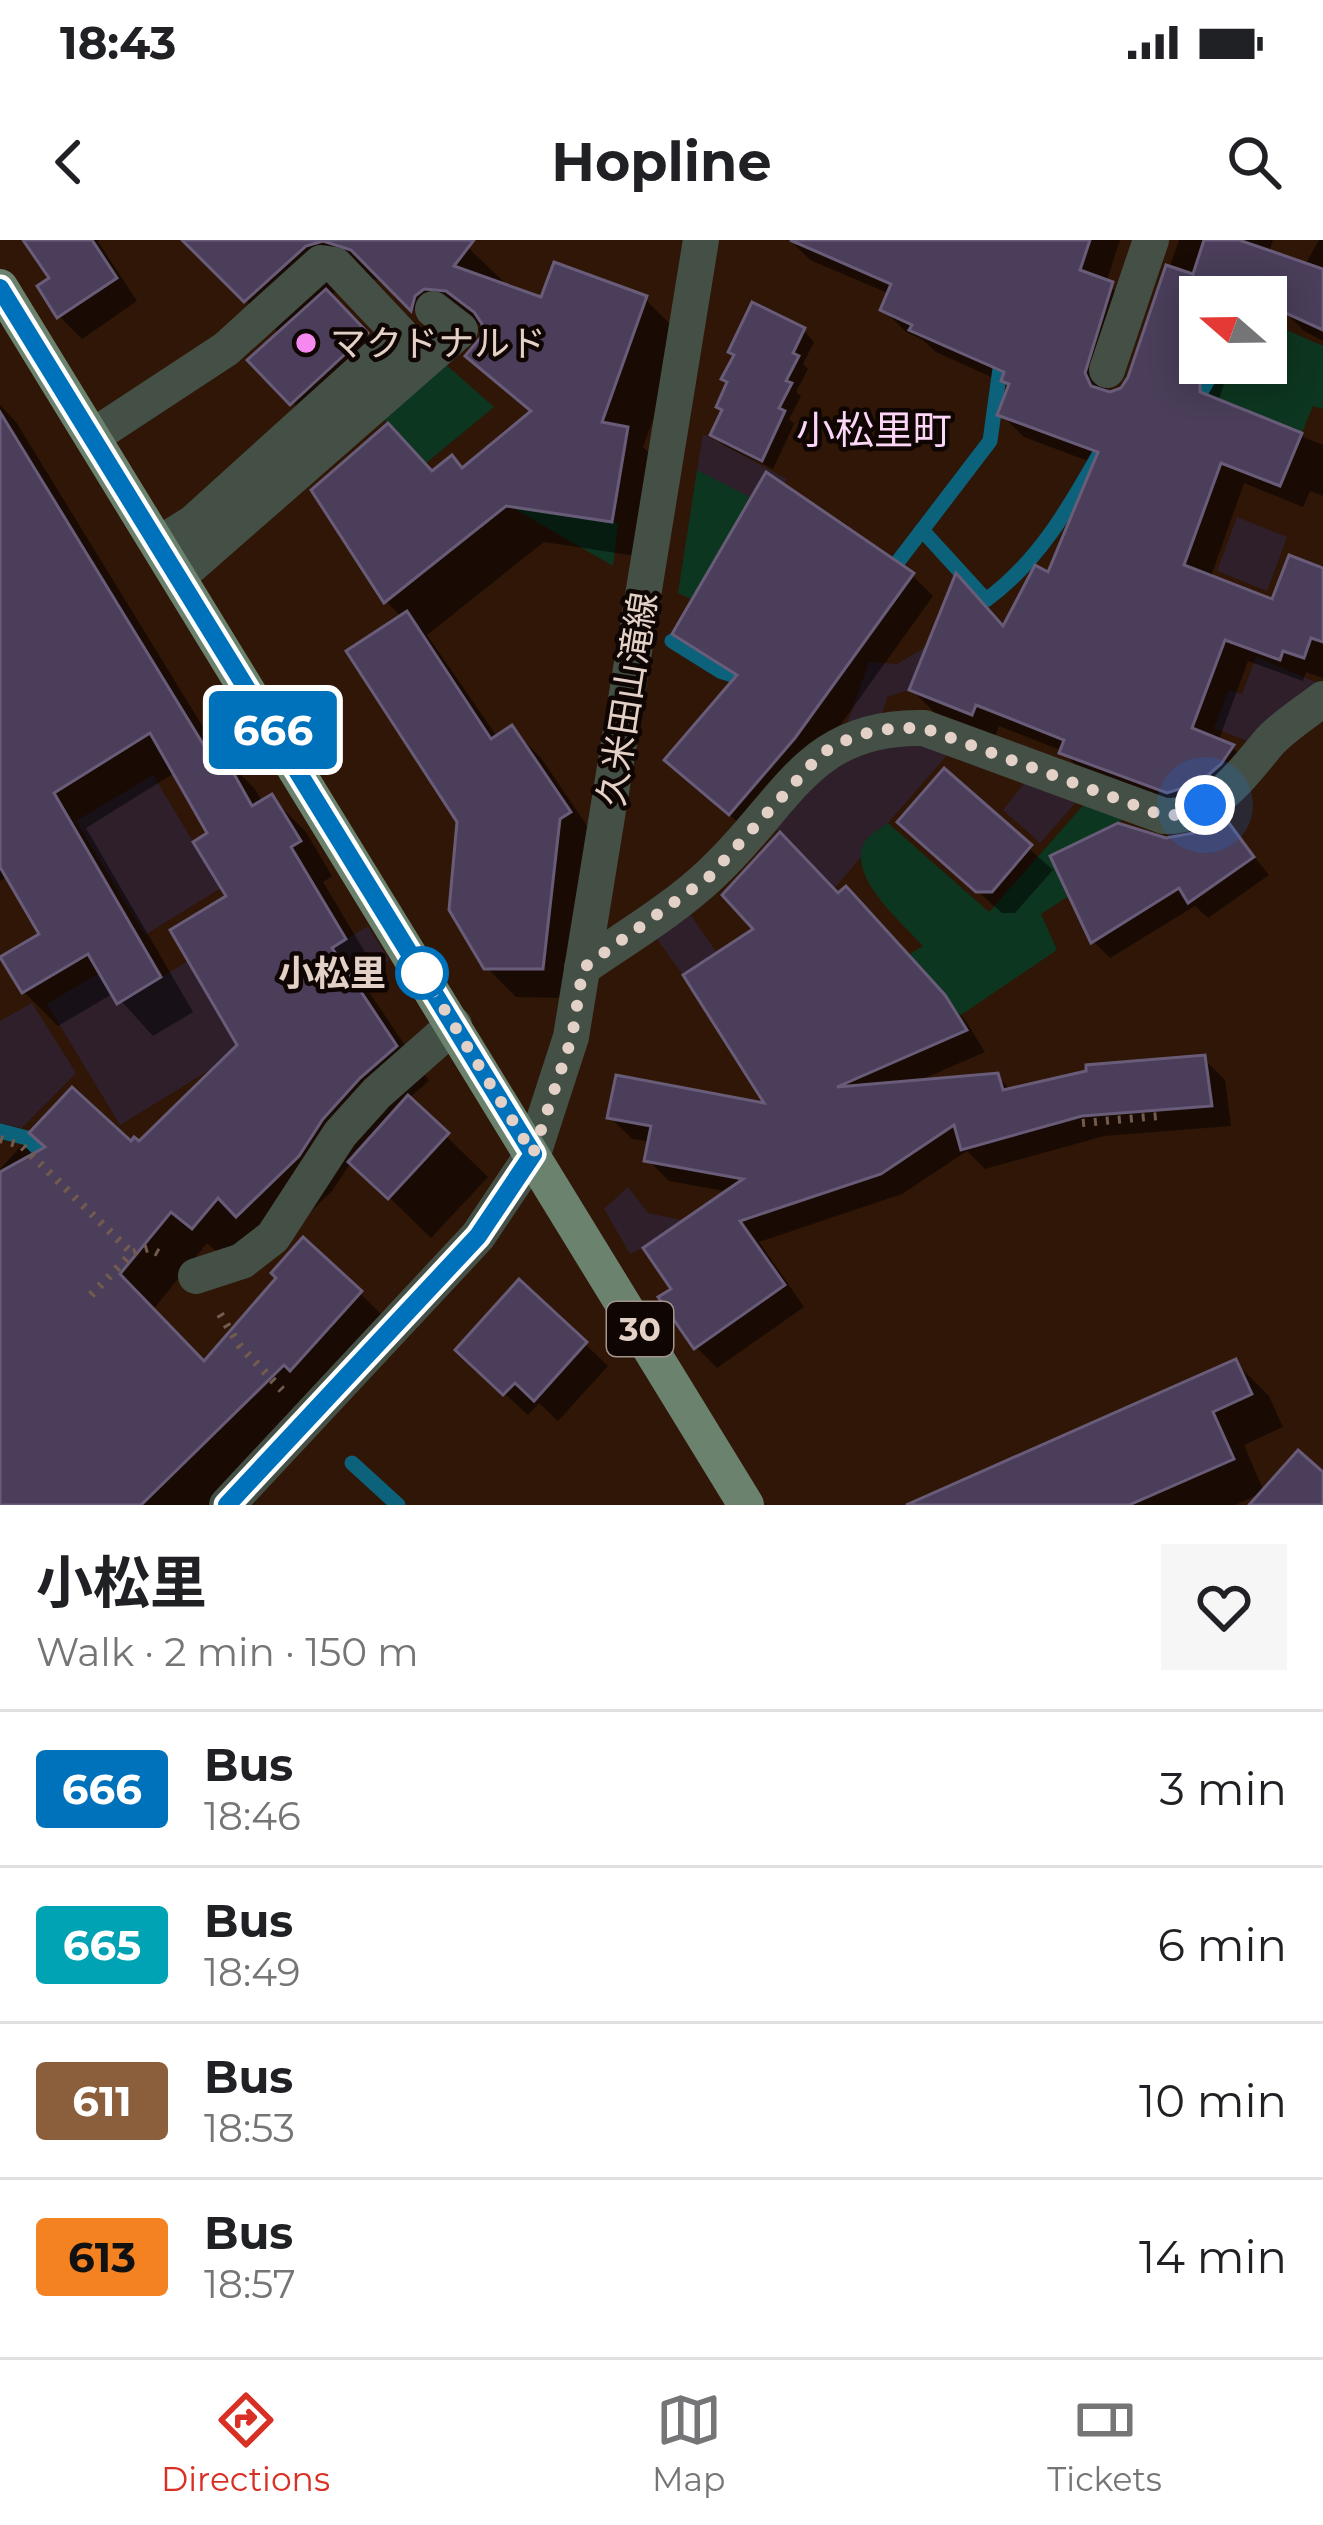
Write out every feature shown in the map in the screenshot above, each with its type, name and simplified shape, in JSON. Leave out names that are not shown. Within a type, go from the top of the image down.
[{"type":"main road","name":"30","points":[[0,287],[746,1505]]},
{"type":"street","name":"久米田山滝線","points":[[227,1505],[478,1236],[533,1154],[572,1037],[701,240]]},
{"type":"street","points":[[1107,370],[1151,240]]},
{"type":"street","points":[[92,436],[226,350],[321,263],[334,265],[401,335],[193,523],[158,544]]},
{"type":"street","points":[[178,578],[460,330],[433,309]]},
{"type":"street","points":[[583,968],[709,877],[820,755],[862,733],[924,728],[1164,816],[1176,816],[1205,805],[1244,777],[1272,739],[1323,699]]},
{"type":"street","points":[[196,1276],[242,1261],[273,1237],[340,1134],[454,1025]]},
{"type":"path","points":[[1082,1123],[1159,1116]]},
{"type":"path","points":[[0,1139],[22,1146],[132,1252]]},
{"type":"shaded area","points":[[703,434],[787,479],[768,508],[697,470]]},
{"type":"shaded area","points":[[1237,517],[1287,537],[1267,591],[1217,571]]},
{"type":"shaded area","points":[[927,646],[909,690],[887,697],[882,714],[847,724],[869,662],[897,664]]},
{"type":"shaded area","points":[[1256,657],[1318,683],[1255,744],[1214,728],[1229,690],[1242,694]]},
{"type":"shaded area","points":[[888,741],[954,747],[888,823],[866,839],[861,857],[834,889],[773,826],[825,768]]},
{"type":"shaded area","points":[[153,775],[221,888],[145,935],[76,821]]},
{"type":"shaded area","points":[[1030,776],[1080,798],[1040,843],[1003,810]]},
{"type":"shaded area","points":[[688,911],[717,953],[683,975],[654,935]]},
{"type":"shaded area","points":[[368,926],[389,960],[120,1125],[47,1004],[99,973],[118,1004],[188,961],[221,1016]]},
{"type":"shaded area","points":[[32,1003],[76,1073],[22,1128],[0,1123],[0,1021]]},
{"type":"shaded area","points":[[628,1187],[648,1213],[750,1234],[705,1266],[643,1248],[630,1254],[604,1209]]},
{"type":"green space","points":[[1287,330],[1323,346],[1323,409],[1313,406],[1302,433],[1230,404],[1166,457],[1212,384],[1287,384]]},
{"type":"green space","points":[[443,362],[494,407],[425,464],[381,416]]},
{"type":"green space","points":[[697,470],[750,497],[742,510],[754,531],[693,600],[678,593]]},
{"type":"green space","points":[[510,506],[618,523],[613,566]]},
{"type":"green space","points":[[1087,801],[1129,817],[1050,856],[1069,896],[1041,914],[1057,950],[918,1044],[908,955],[923,946],[869,883],[861,854],[865,841],[888,823],[989,912]]},
{"type":"building","points":[[23,240],[92,240],[117,278],[57,318],[37,286],[49,278]]},
{"type":"building","points":[[182,240],[474,240],[454,266],[541,297],[554,262],[647,296],[602,422],[628,427],[612,522],[506,506],[384,603],[311,490],[388,423],[432,471],[452,455],[462,468],[531,411],[465,356],[481,337],[482,324],[446,291],[424,289],[415,296],[411,311],[351,250],[323,241],[306,246],[244,302]]},
{"type":"building","points":[[790,240],[1090,240],[1080,270],[1113,282],[1085,373],[1091,386],[1110,392],[1121,388],[1128,377],[1166,265],[1193,274],[1204,240],[1239,240],[1323,269],[1323,330],[1287,314],[1287,276],[1179,276],[1179,384],[1200,384],[1200,392],[1302,433],[1280,486],[1221,463],[1184,565],[1272,599],[1289,555],[1323,568],[1323,642],[1311,638],[1304,658],[1283,651],[1280,660],[1225,640],[1192,728],[1234,745],[1199,783],[1167,793],[1059,753],[1064,740],[976,705],[972,715],[909,690],[956,573],[1003,626],[1035,565],[1048,572],[1098,452],[997,415],[1009,384],[1001,381],[1004,372],[909,330],[912,325],[880,310],[891,284]]},
{"type":"building","name":"マクドナルド","points":[[326,289],[368,333],[290,405],[247,360]]},
{"type":"building","points":[[752,302],[805,328],[793,353],[799,356],[786,381],[792,383],[779,408],[785,411],[762,461],[710,435],[722,410],[716,407],[727,382],[721,379],[734,355],[728,352]]},
{"type":"building","points":[[0,412],[211,757],[221,751],[252,806],[272,794],[301,841],[291,847],[346,939],[332,948],[397,1046],[360,1078],[323,1119],[299,1156],[236,1217],[218,1198],[192,1229],[171,1212],[120,1274],[204,1361],[276,1278],[271,1273],[303,1237],[362,1291],[290,1371],[284,1365],[141,1505],[0,1505],[0,1172],[45,1147],[29,1133],[72,1087],[131,1141],[134,1137],[139,1141],[237,1045],[170,930],[226,896],[193,842],[207,833],[150,733],[54,793],[161,977],[117,1004],[88,954],[22,993],[0,957],[39,934],[0,867]]},
{"type":"building","points":[[766,472],[914,573],[795,738],[729,815],[664,760],[737,675],[672,634]]},
{"type":"building","points":[[407,611],[491,739],[512,725],[571,812],[560,819],[543,969],[484,969],[449,910],[457,822],[346,651]]},
{"type":"building","points":[[944,768],[1032,845],[992,892],[976,892],[897,822]]},
{"type":"building","points":[[1226,819],[1254,857],[1188,903],[1179,888],[1091,943],[1050,856],[1118,823],[1166,838],[1204,831]]},
{"type":"building","points":[[780,832],[838,893],[846,886],[945,995],[967,1030],[837,1087],[998,1073],[1003,1090],[1086,1071],[1086,1065],[1205,1055],[1212,1106],[1082,1116],[961,1150],[954,1125],[881,1174],[740,1221],[785,1285],[694,1349],[658,1297],[671,1289],[643,1248],[743,1179],[644,1161],[651,1126],[607,1118],[616,1075],[764,1103],[683,975],[753,929],[722,895]]},
{"type":"building","points":[[408,1095],[449,1133],[388,1199],[348,1162]]},
{"type":"building","points":[[519,1279],[587,1342],[534,1401],[515,1383],[503,1395],[455,1350]]},
{"type":"building","points":[[1236,1359],[1252,1394],[1213,1412],[1234,1459],[1129,1505],[906,1505]]},
{"type":"building","points":[[1298,1450],[1323,1472],[1323,1505],[1249,1505]]},
{"type":"waterway","points":[[887,576],[990,441],[1002,354]]},
{"type":"waterway","points":[[1192,407],[1206,384]]},
{"type":"waterway","points":[[922,530],[986,600],[1037,551],[1100,453]]},
{"type":"waterway","points":[[672,641],[720,671],[755,682]]},
{"type":"waterway","points":[[0,1131],[27,1138],[52,1162]]},
{"type":"waterway","points":[[352,1463],[398,1505]]},
{"type":"bus line","name":"666","points":[[0,288],[533,1154],[478,1236],[227,1505]]},
{"type":"place","name":"マクドナルド","points":[[306,343]]},
{"type":"place","name":"小松里","points":[[422,973]]},
{"type":"district","name":"小松里町","points":[[874,430]]},
{"type":"route","points":[[422,973],[533,1154],[572,1037],[583,968],[709,877],[820,755],[840,741],[892,727],[924,728],[1164,816],[1186,814],[1205,805]]}]
